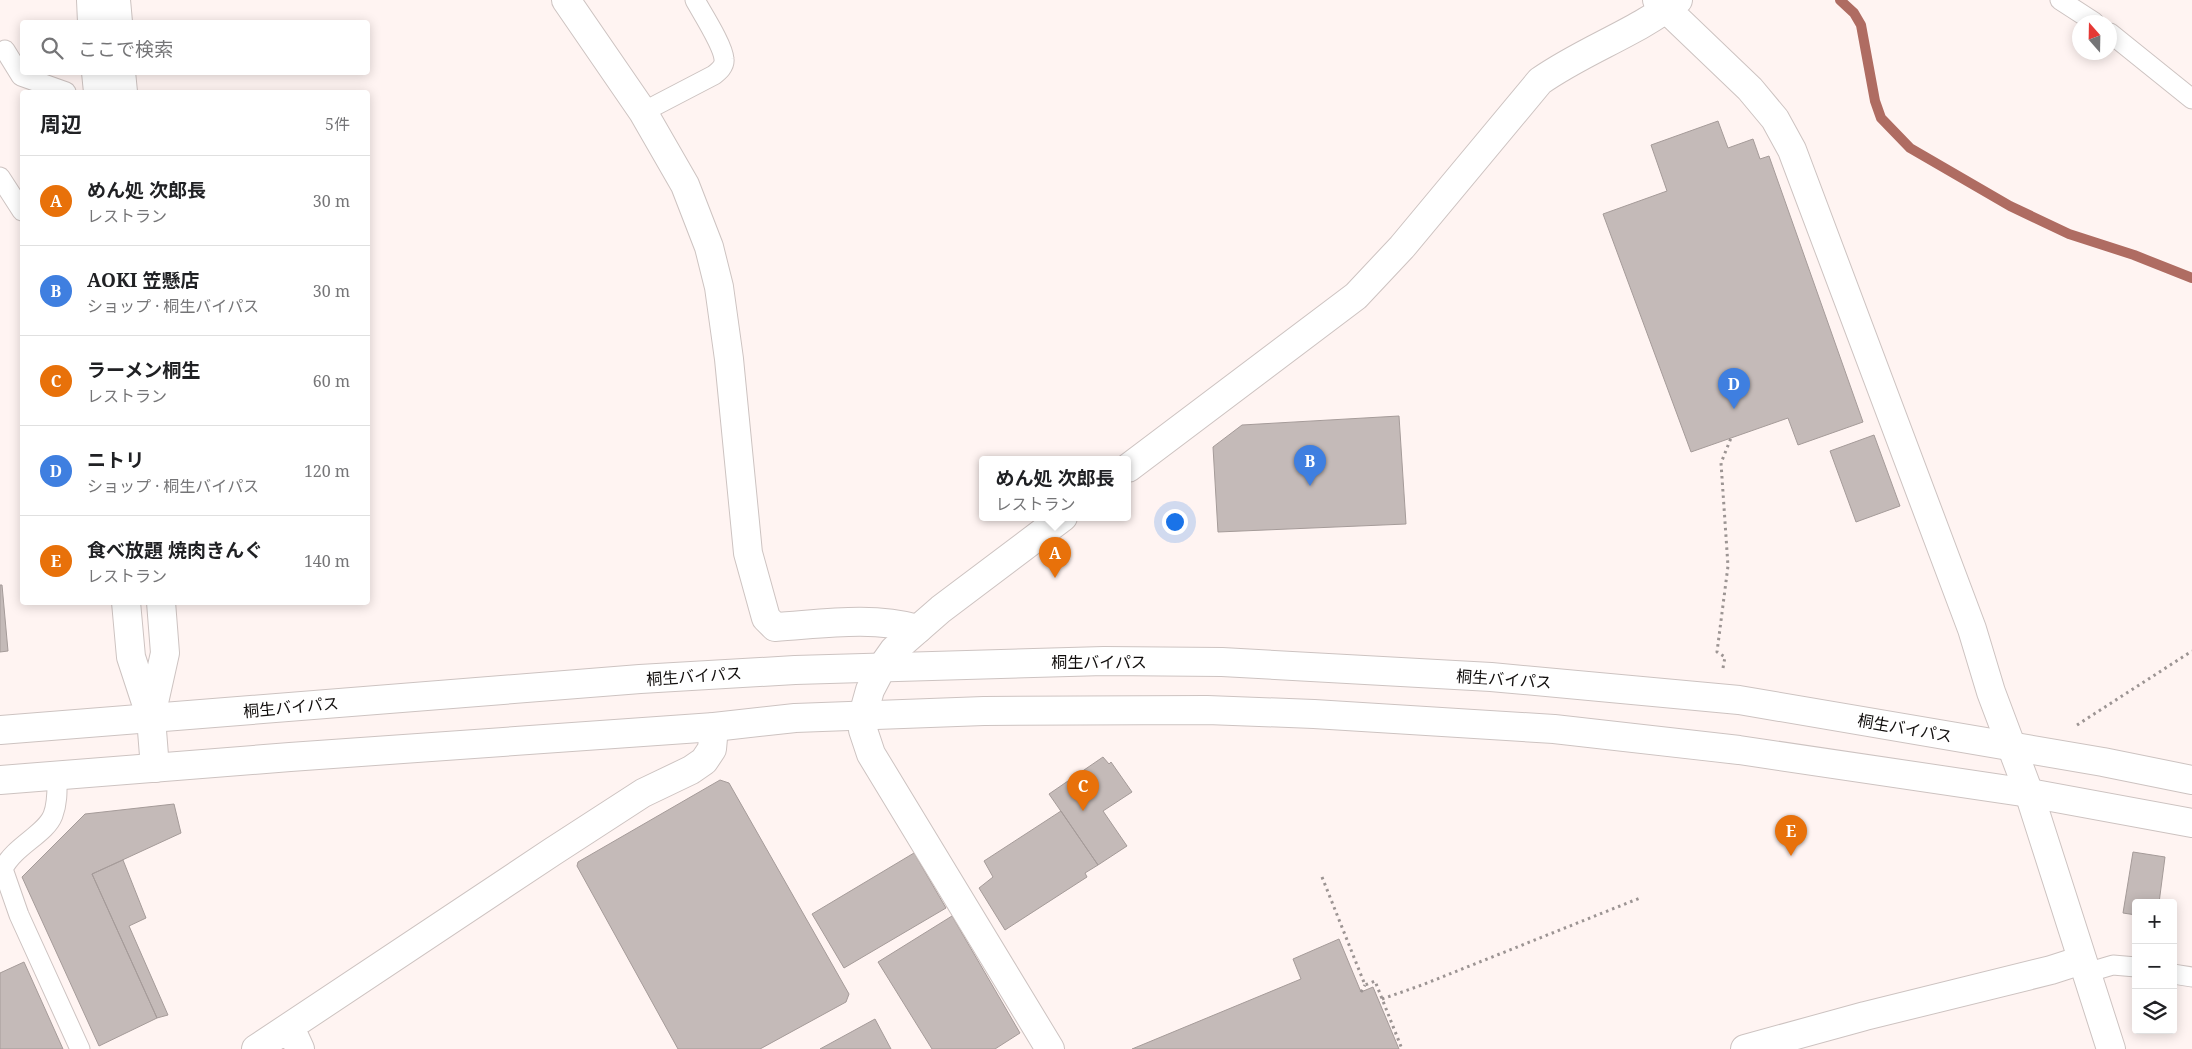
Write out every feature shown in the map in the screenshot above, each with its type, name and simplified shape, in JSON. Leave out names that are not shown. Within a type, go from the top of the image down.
[{"type":"main road","points":[[91,0],[92,20]]},
{"type":"main road","points":[[116,0],[118,20]]},
{"type":"main road","points":[[566,0],[643,112],[686,185],[709,247],[719,287],[730,359],[748,552],[766,618],[775,627],[871,621],[894,622],[918,629]]},
{"type":"main road","points":[[1131,466],[1356,296],[1402,247],[1540,81],[1667,3],[1750,89],[1775,119],[1792,150],[1968,620],[2010,746],[2029,793],[2111,1049]]},
{"type":"main road","points":[[96,75],[98,90]]},
{"type":"main road","points":[[121,75],[122,90]]},
{"type":"main road","points":[[1050,1049],[871,754],[863,730],[863,715],[870,690],[882,667],[894,650],[941,609],[1058,521]]},
{"type":"main road","points":[[126,605],[131,657],[151,718],[155,768]]},
{"type":"main road","points":[[151,718],[165,654],[161,605]]},
{"type":"main road","name":"桐生バイパス","points":[[0,730],[640,679],[882,667],[1104,661],[1222,662],[1491,677],[1739,700],[2010,746],[2192,780]]},
{"type":"main road","points":[[0,780],[714,727],[795,718],[984,711],[1207,710],[1442,721],[1554,729],[1739,750],[2029,793],[2192,823]]},
{"type":"main road","points":[[256,1049],[295,1038],[569,841],[643,793],[691,770],[704,761],[712,749],[714,727]]},
{"type":"main road","points":[[1745,1049],[1865,1016],[2051,970],[2084,966]]},
{"type":"lane","points":[[643,112],[714,75],[722,68],[724,59],[720,47],[695,0]]},
{"type":"lane","points":[[2060,0],[2083,15]]},
{"type":"lane","points":[[2117,40],[2192,99]]},
{"type":"lane","points":[[2,47],[20,57]]},
{"type":"lane","points":[[2,47],[20,74]]},
{"type":"lane","points":[[20,75],[60,90]]},
{"type":"lane","points":[[0,177],[20,208]]},
{"type":"lane","points":[[57,775],[56,804],[53,817],[8,859],[3,869],[19,915],[80,1049]]},
{"type":"lane","points":[[2084,966],[2132,967]]},
{"type":"lane","points":[[2177,975],[2192,977]]},
{"type":"path","points":[[1721,674],[1725,657],[1717,652],[1728,566],[1720,463],[1731,438]]},
{"type":"path","points":[[2073,728],[2192,651]]},
{"type":"path","points":[[1322,876],[1366,985]]},
{"type":"path","points":[[1382,999],[1422,986],[1640,898]]},
{"type":"path","points":[[1361,992],[1366,985],[1375,981],[1402,1049]]},
{"type":"building","points":[[1718,121],[1728,148],[1753,139],[1760,159],[1769,156],[1863,422],[1798,445],[1788,418],[1691,452],[1603,214],[1667,191],[1651,145]]},
{"type":"building","points":[[1399,416],[1406,524],[1218,532],[1213,447],[1242,425]]},
{"type":"building","points":[[1874,435],[1900,506],[1856,522],[1830,451]]},
{"type":"building","points":[[0,585],[2,585],[8,651],[0,652]]},
{"type":"building","points":[[1103,757],[1109,764],[1111,762],[1132,792],[1103,811],[1127,846],[1098,865],[1049,794]]},
{"type":"building","points":[[720,780],[729,783],[849,994],[846,1002],[760,1049],[678,1049],[577,866],[578,862]]},
{"type":"building","points":[[174,804],[181,833],[92,874],[157,1018],[99,1046],[22,877],[85,814]]},
{"type":"building","points":[[1061,811],[1098,865],[1085,873],[1087,877],[1005,930],[979,888],[993,877],[984,861]]},
{"type":"building","points":[[2133,852],[2165,857],[2160,899],[2132,899],[2132,914],[2123,913]]},
{"type":"building","points":[[914,853],[946,908],[844,968],[812,914]]},
{"type":"building","points":[[123,860],[146,918],[129,926],[168,1015],[157,1018],[92,874]]},
{"type":"building","points":[[952,916],[1020,1033],[995,1049],[932,1049],[878,962]]},
{"type":"building","points":[[1339,939],[1361,992],[1373,987],[1399,1049],[1132,1049],[1301,979],[1293,959]]},
{"type":"building","points":[[24,962],[63,1049],[0,1049],[0,973]]},
{"type":"building","points":[[875,1019],[891,1049],[820,1049]]},
{"type":"waterway","points":[[1840,0],[1854,13],[1861,25],[1875,101],[1881,118],[1910,148],[2010,206],[2069,234],[2134,255],[2192,278]]},
{"type":"place","name":"ニトリ","points":[[1734,409]]},
{"type":"place","name":"AOKI 笠懸店","points":[[1310,486]]},
{"type":"place","name":"めん処 次郎長","points":[[1055,578]]},
{"type":"place","name":"ラーメン桐生","points":[[1083,811]]},
{"type":"place","name":"食べ放題 焼肉きんぐ","points":[[1791,856]]}]
